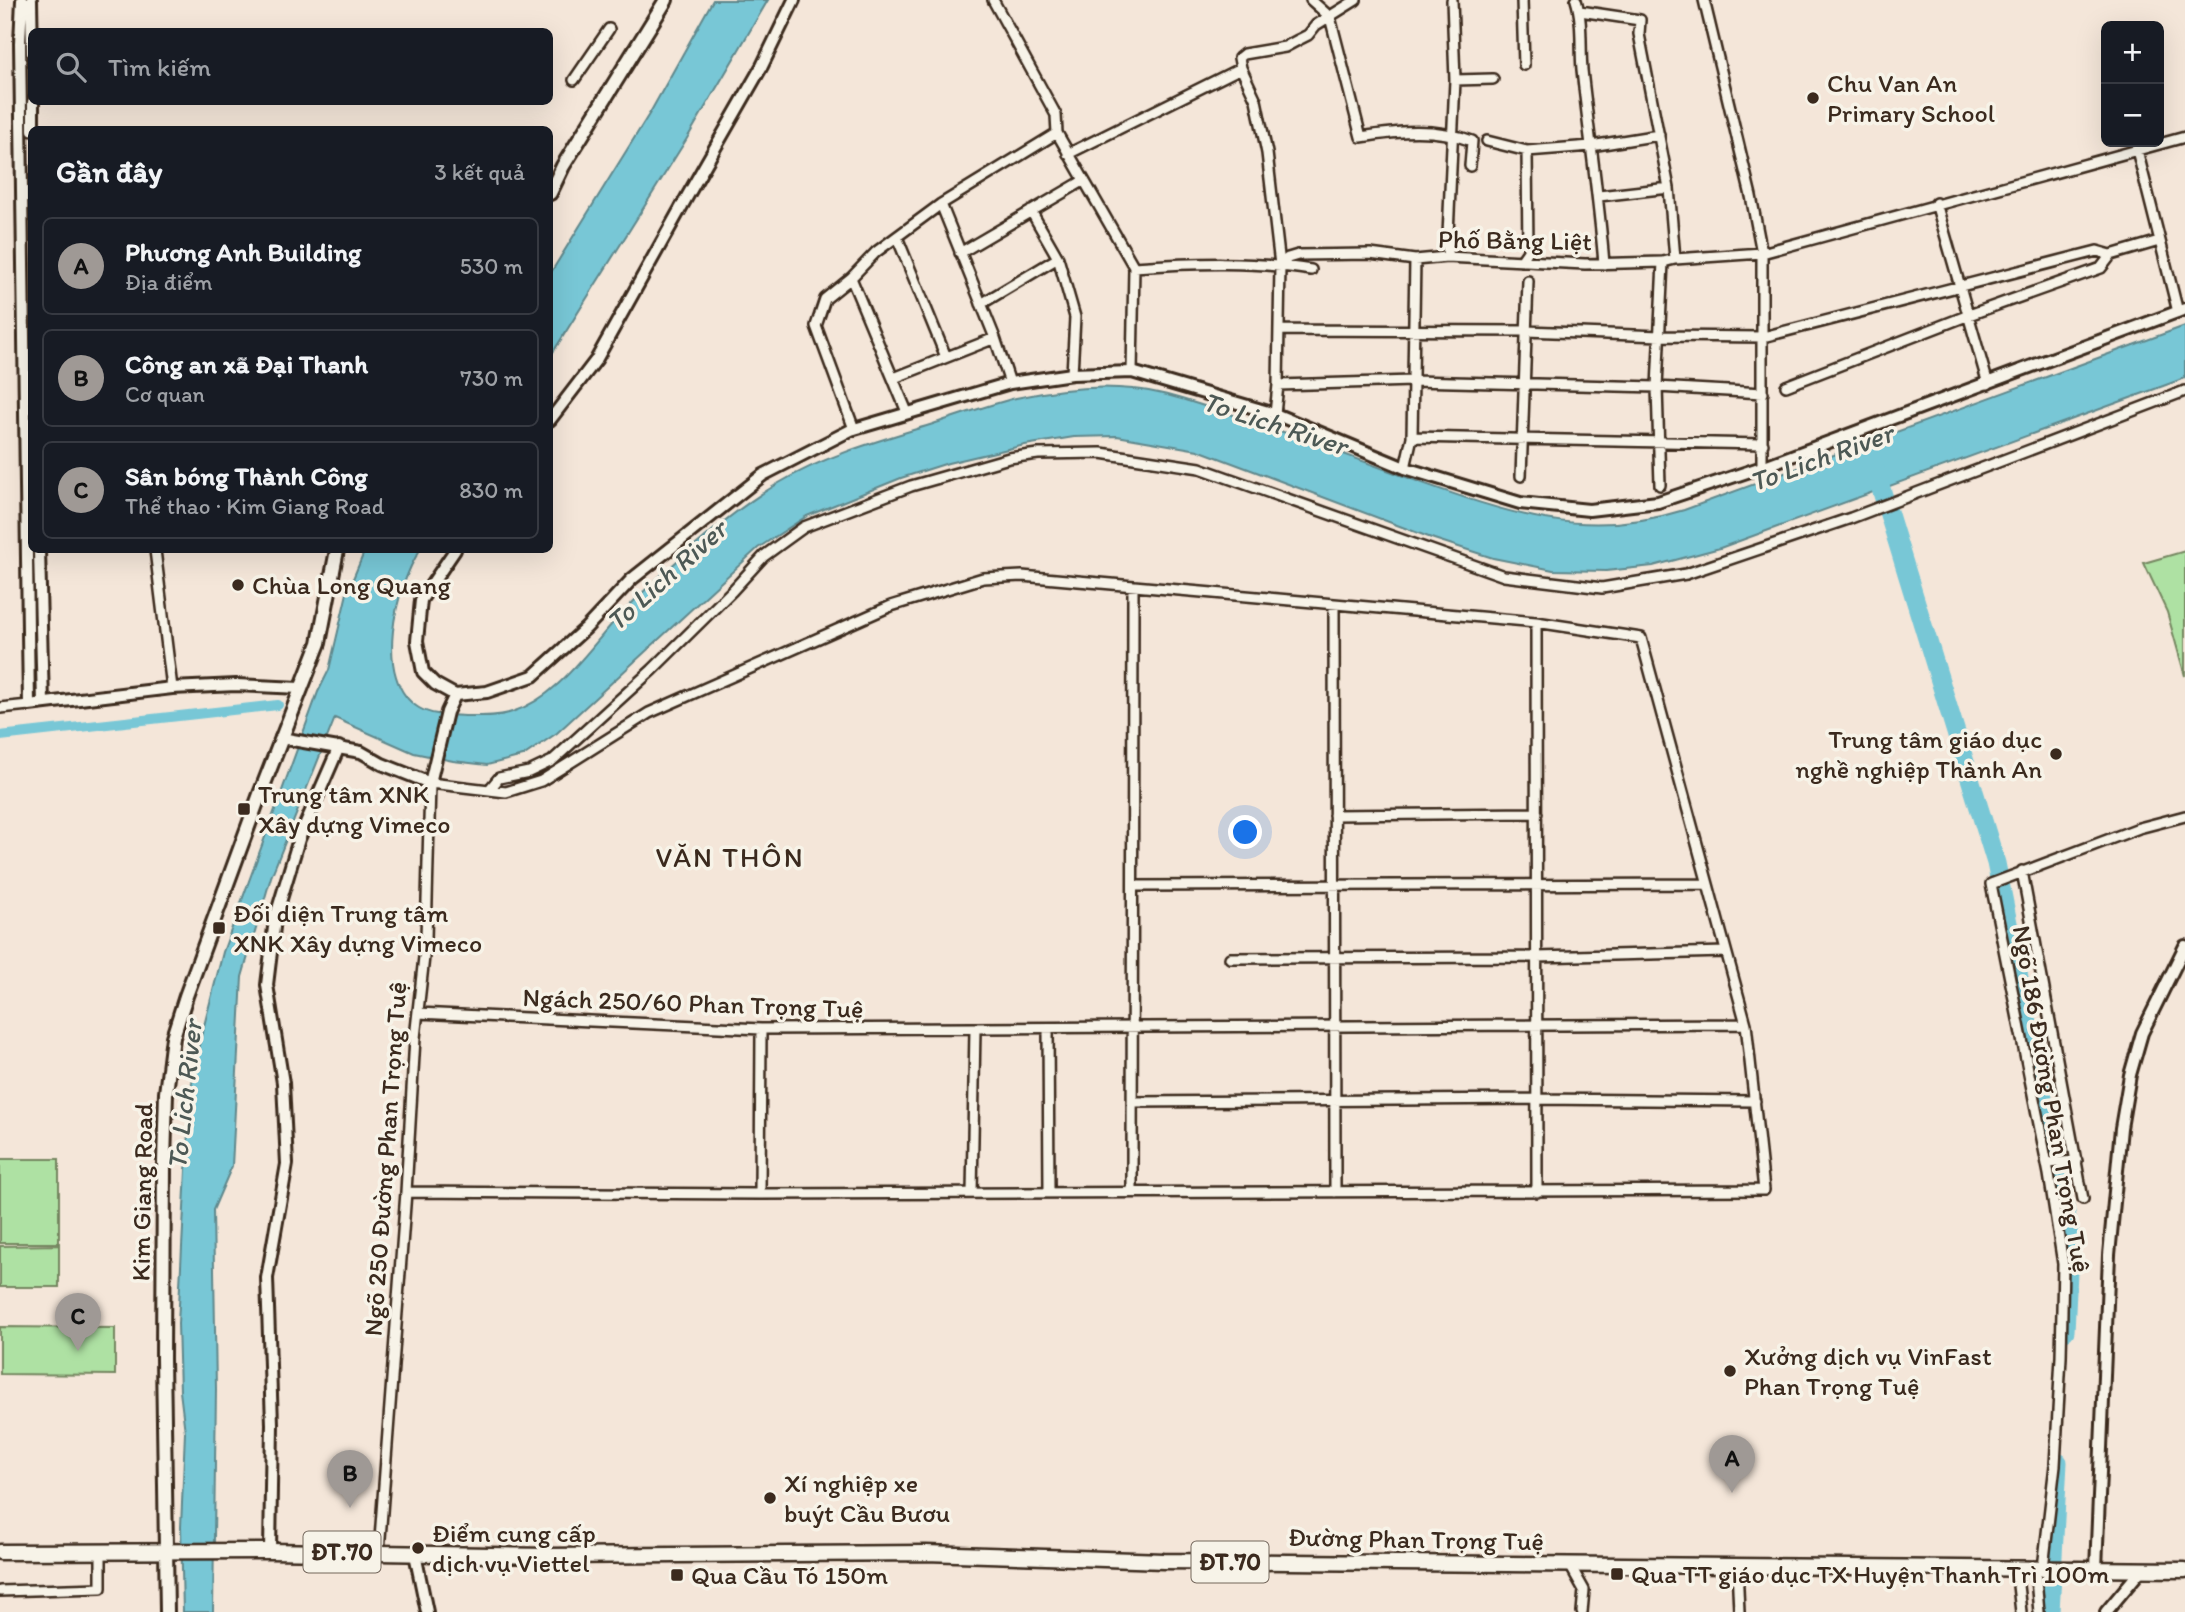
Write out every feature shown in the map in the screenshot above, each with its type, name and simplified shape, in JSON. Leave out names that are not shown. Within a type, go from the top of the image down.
[{"type":"main road","points":[[553,187],[666,0]]},
{"type":"main road","name":"Kim Giang Road","points":[[167,1612],[171,1551],[164,1162],[166,1093],[173,1037],[281,738],[319,643],[336,553]]},
{"type":"main road","name":"Đường Phan Trọng Tuệ","points":[[171,1551],[270,1550],[547,1556],[926,1553],[1164,1561],[2185,1570]]},
{"type":"main road","name":"ĐT.70","points":[[0,1552],[171,1551]]},
{"type":"street","points":[[22,0],[20,43],[29,705]]},
{"type":"street","points":[[31,0],[32,28]]},
{"type":"street","points":[[553,416],[596,360],[762,66],[794,0]]},
{"type":"street","points":[[993,0],[1056,115],[1057,134],[1134,267],[1132,372]]},
{"type":"street","points":[[1311,0],[1330,17],[1362,137],[1400,130],[1452,133],[1472,141],[1470,166]]},
{"type":"street","points":[[1275,414],[1280,265],[1267,153],[1256,100],[1241,68],[1240,58],[1244,54],[1285,47],[1308,35],[1316,24],[1356,0]]},
{"type":"street","points":[[1447,257],[1455,80],[1452,0]]},
{"type":"street","points":[[1522,0],[1524,65]]},
{"type":"street","points":[[1576,0],[1580,11],[1581,59],[1599,197],[1604,264]]},
{"type":"street","points":[[1704,0],[1762,253],[1762,467]]},
{"type":"street","points":[[1580,11],[1640,20],[1639,34],[1669,188],[1675,259]]},
{"type":"street","points":[[574,80],[609,29]]},
{"type":"street","points":[[1068,154],[1241,68]]},
{"type":"street","points":[[1455,80],[1493,79]]},
{"type":"street","points":[[33,105],[33,126]]},
{"type":"street","points":[[854,429],[816,326],[825,299],[851,278],[876,252],[941,205],[1057,134]]},
{"type":"street","points":[[1487,141],[1527,150],[1591,146],[1659,135]]},
{"type":"street","name":"Phố Bằng Liệt","points":[[1134,267],[1191,264],[1280,265],[1288,258],[1298,255],[1370,254],[1415,260],[1447,257],[1604,264],[1663,262],[1762,253],[2185,136]]},
{"type":"street","points":[[1521,261],[1528,251],[1527,150]]},
{"type":"street","points":[[453,553],[421,600],[417,641],[423,672],[435,684],[455,695],[487,692],[533,676],[586,628],[632,579],[763,475],[854,429],[906,412],[1010,383],[1072,374],[1132,372],[1275,414],[1405,468],[1520,503],[1589,510],[1658,502],[1762,467],[2182,311],[2159,241],[2137,150]]},
{"type":"street","points":[[960,253],[1083,181]]},
{"type":"street","points":[[1599,197],[1669,188]]},
{"type":"street","points":[[1936,203],[1988,384]]},
{"type":"street","points":[[941,205],[995,338],[1010,383]]},
{"type":"street","points":[[1031,211],[1058,258],[1075,317],[1072,374]]},
{"type":"street","points":[[897,237],[946,358]]},
{"type":"street","points":[[1279,330],[1526,331],[1661,337],[1763,337],[2097,251],[2111,255],[2159,241]]},
{"type":"street","points":[[1786,386],[1969,315],[2101,268],[2111,255]]},
{"type":"street","points":[[981,304],[1058,258]]},
{"type":"street","points":[[1405,468],[1412,437],[1415,260]]},
{"type":"street","points":[[1660,485],[1657,387],[1663,262]]},
{"type":"street","points":[[1280,265],[1311,270]]},
{"type":"street","points":[[851,278],[906,412]]},
{"type":"street","points":[[1521,476],[1528,281]]},
{"type":"street","points":[[894,378],[995,338]]},
{"type":"street","points":[[1278,384],[1413,381],[1657,387],[1763,393]]},
{"type":"street","points":[[489,790],[499,778],[529,772],[552,761],[653,670],[732,592],[764,556],[804,527],[911,486],[1009,458],[1038,454],[1101,453],[1200,468],[1504,576],[1602,588],[1686,574],[1851,518],[2185,391]]},
{"type":"street","points":[[1412,437],[1763,444]]},
{"type":"street","points":[[39,553],[43,703]]},
{"type":"street","points":[[155,553],[172,688]]},
{"type":"street","points":[[281,738],[361,752],[382,764],[430,783],[506,792],[541,781],[649,713],[891,606],[983,578],[1022,576],[1536,622],[1641,638],[1746,1024],[1764,1190],[760,1194],[406,1192]]},
{"type":"street","points":[[1132,1192],[1133,586]]},
{"type":"street","points":[[1334,604],[1335,1192]]},
{"type":"street","points":[[1536,622],[1537,1192]]},
{"type":"street","points":[[0,708],[172,688],[236,685],[300,688]]},
{"type":"street","name":"Ngõ 250 Đường Phan Trọng Tuệ","points":[[379,1552],[418,1013],[426,939],[430,783],[447,712],[455,695]]},
{"type":"street","points":[[270,1550],[272,1424],[267,1278],[288,1164],[283,1083],[267,985],[275,919],[295,852],[335,746]]},
{"type":"street","points":[[1334,815],[1537,813]]},
{"type":"street","name":"Ngõ 186 Đường Phan Trọng Tuệ","points":[[2039,1612],[2041,1568],[2055,1465],[2063,1264],[2054,1163],[1991,884],[2139,828],[2185,816]]},
{"type":"street","points":[[2022,871],[2083,1199]]},
{"type":"street","points":[[1133,886],[1708,884]]},
{"type":"street","points":[[2096,1569],[2109,1255],[2121,1128],[2130,1076],[2142,1033],[2185,946]]},
{"type":"street","points":[[1230,958],[1537,957],[1726,952]]},
{"type":"street","name":"Ngách 250/60 Phan Trọng Tuệ","points":[[418,1013],[761,1029],[1746,1024]]},
{"type":"street","points":[[1048,1028],[1049,1192]]},
{"type":"street","points":[[760,1194],[761,1029]]},
{"type":"street","points":[[970,1030],[972,1193]]},
{"type":"street","points":[[1132,1101],[1755,1101]]},
{"type":"street","points":[[2054,1163],[2077,1161]]},
{"type":"street","points":[[0,1591],[101,1588],[102,1552]]},
{"type":"street","points":[[415,1553],[427,1612]]},
{"type":"street","points":[[1570,1565],[1584,1590],[1583,1612]]},
{"type":"street","points":[[1737,1566],[1739,1612]]},
{"type":"street","points":[[2017,1568],[2021,1612]]},
{"type":"street","points":[[2106,1612],[2141,1570]]},
{"type":"green space","points":[[2185,551],[2185,676],[2167,612],[2144,563]]},
{"type":"green space","points":[[0,1159],[59,1159],[59,1243],[0,1243]]},
{"type":"green space","points":[[59,1245],[59,1287],[0,1287],[0,1246]]},
{"type":"green space","points":[[0,1327],[115,1328],[115,1375],[0,1374]]},
{"type":"water","points":[[713,0],[768,0],[686,140],[553,352],[553,269],[651,111]]},
{"type":"water","name":"To Lich River","points":[[2185,326],[2185,378],[1720,548],[1653,566],[1606,571],[1553,570],[1493,558],[1434,539],[1198,450],[1117,436],[1074,437],[948,463],[901,478],[807,516],[758,548],[557,733],[523,756],[487,765],[453,761],[414,753],[335,718],[271,877],[242,977],[232,1166],[213,1210],[216,1389],[213,1612],[183,1612],[181,1527],[185,1432],[180,1391],[178,1324],[190,1093],[199,1045],[223,952],[318,692],[329,670],[347,593],[364,553],[418,553],[403,586],[393,632],[392,655],[396,677],[405,695],[419,708],[436,714],[489,716],[512,712],[545,695],[573,670],[651,584],[721,524],[769,489],[816,464],[854,449],[1016,398],[1089,388],[1154,392],[1267,426],[1484,504],[1548,520],[1614,523],[1648,519],[1684,510]]},
{"type":"waterway","name":"To Lich River","points":[[1875,469],[1996,863],[2070,1233],[2065,1331]]},
{"type":"waterway","points":[[0,736],[278,705]]},
{"type":"waterway","points":[[2050,1612],[2058,1462]]},
{"type":"place","name":"Chu Van An Primary School","points":[[1813,98]]},
{"type":"place","name":"Chùa Long Quang","points":[[238,585]]},
{"type":"place","name":"Trung tâm giáo dục nghề nghiệp Thành An","points":[[2056,754]]},
{"type":"place","name":"Trung tâm XNK Xây dựng Vimeco","points":[[244,809]]},
{"type":"place","name":"Đối diện Trung tâm XNK Xây dựng Vimeco","points":[[219,928]]},
{"type":"place","name":"Sân bóng Thành Công","points":[[78,1351]]},
{"type":"place","name":"Xưởng dịch vụ VinFast Phan Trọng Tuệ","points":[[1730,1371]]},
{"type":"place","name":"Phương Anh Building","points":[[1732,1493]]},
{"type":"place","name":"Xí nghiệp xe buýt Cầu Bươu","points":[[770,1498]]},
{"type":"place","name":"Công an xã Đại Thanh","points":[[350,1508]]},
{"type":"place","name":"Điểm cung cấp dịch vụ Viettel","points":[[418,1548]]},
{"type":"place","name":"Qua TT giáo dục TX Huyện Thanh Trì 100m","points":[[1617,1574]]},
{"type":"place","name":"Qua Cầu Tó 150m","points":[[677,1575]]},
{"type":"district","name":"VĂN THÔN","points":[[730,857]]}]
